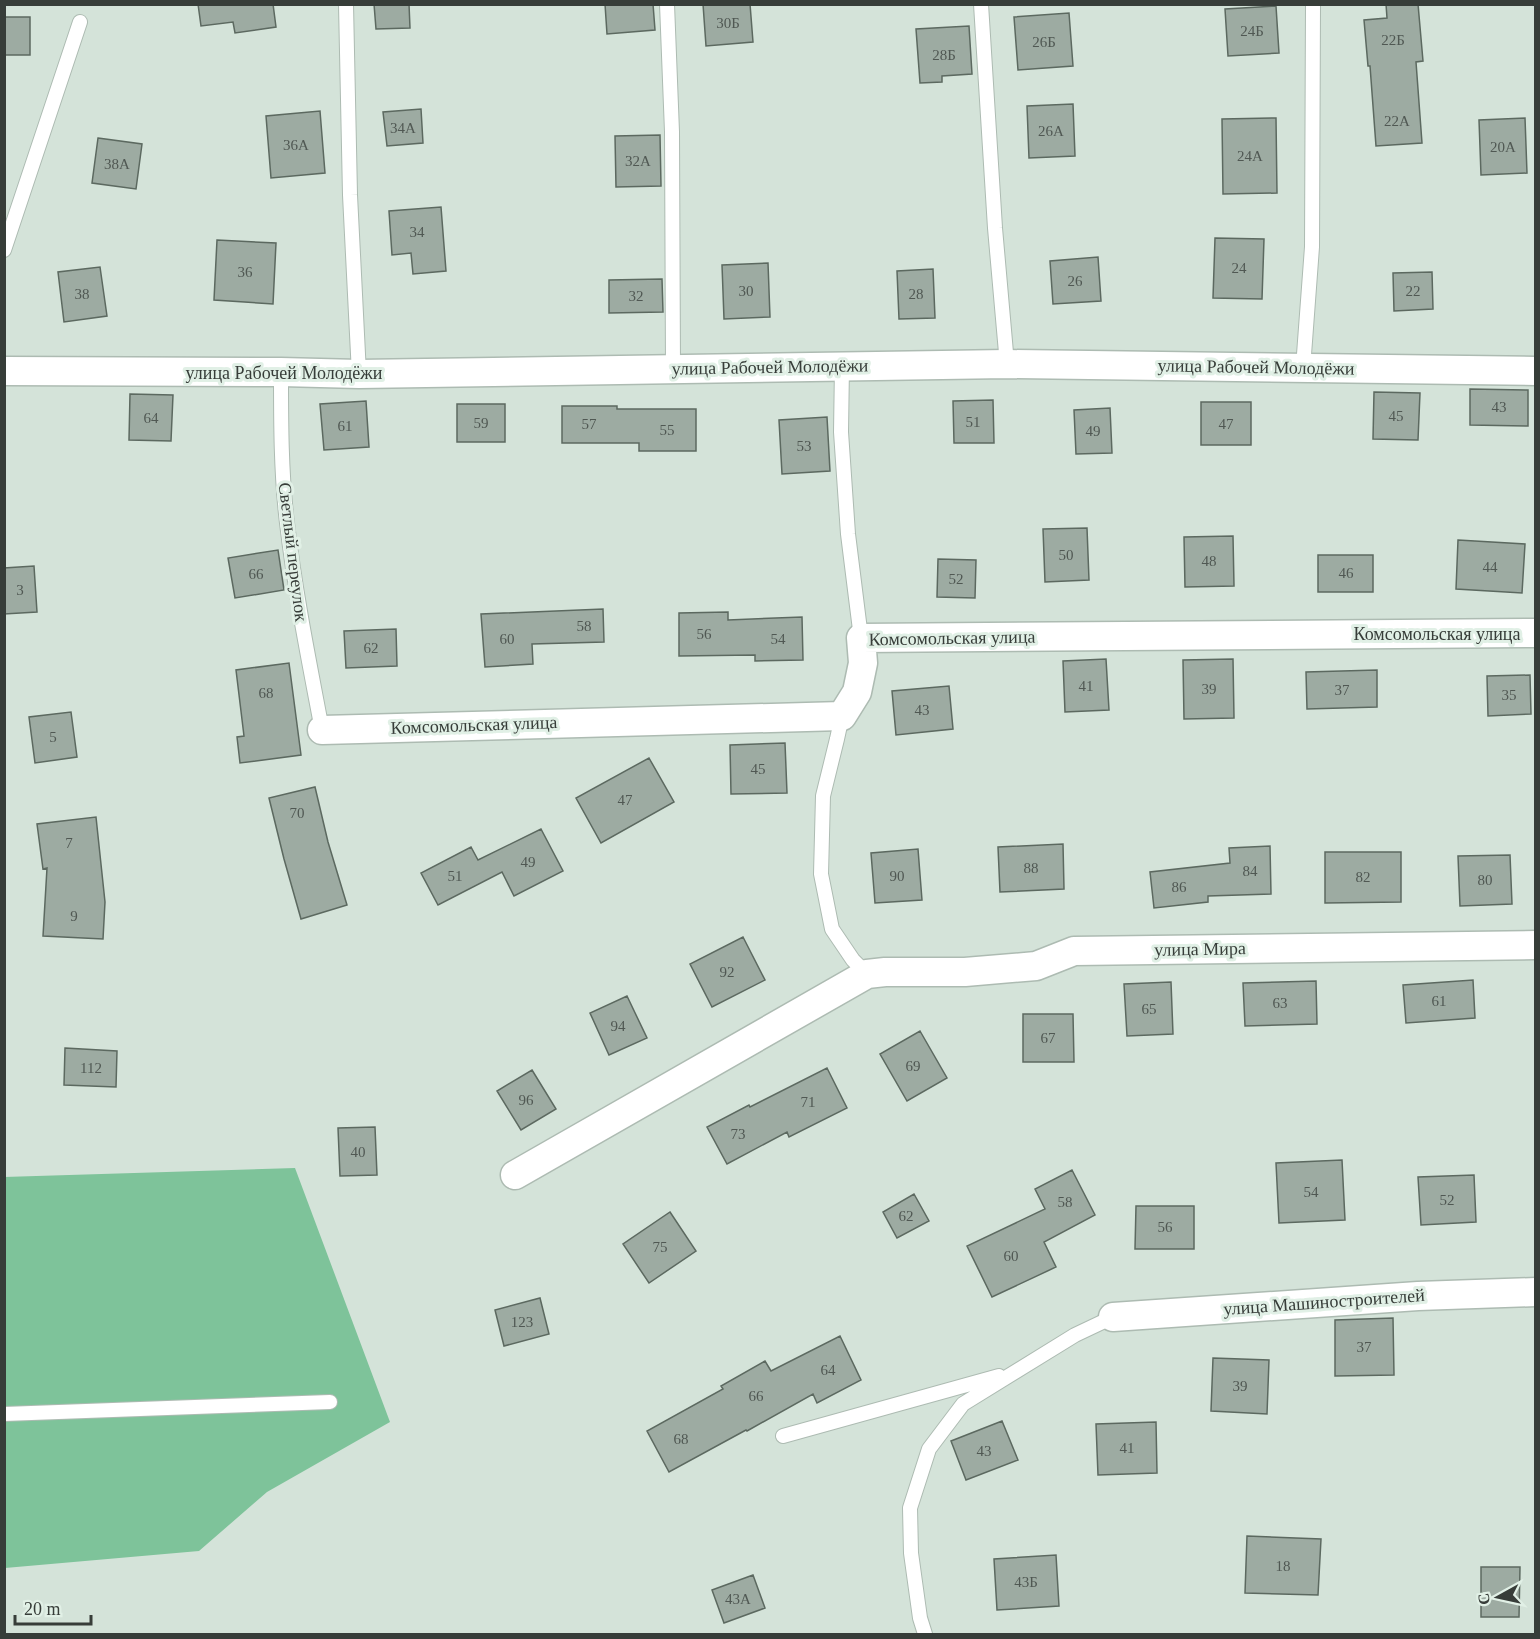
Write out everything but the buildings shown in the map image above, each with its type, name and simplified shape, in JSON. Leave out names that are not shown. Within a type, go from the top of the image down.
[{"type":"street","name":"улица Рабочей Молодёжи","points":[[4,371],[359,374],[1006,364],[1536,370]]},
{"type":"street","name":"Комсомольская улица","points":[[322,730],[842,716],[857,692],[863,663],[861,639],[883,637],[1536,633]]},
{"type":"street","name":"улица Мира","points":[[867,974],[965,972],[1036,966],[1074,951],[1536,945]]},
{"type":"street","points":[[515,1174],[867,974]]},
{"type":"street","name":"улица Машиностроителей","points":[[1113,1317],[1418,1296],[1536,1292]]},
{"type":"lane","points":[[346,4],[350,195],[359,374]]},
{"type":"lane","points":[[667,4],[672,132],[673,369]]},
{"type":"lane","points":[[981,4],[1006,364]]},
{"type":"lane","points":[[1303,368],[1312,248],[1312,4]]},
{"type":"lane","points":[[4,250],[80,22]]},
{"type":"lane","points":[[842,366],[841,432],[848,534],[861,639]]},
{"type":"lane","name":"Светлый переулок","points":[[281,372],[281,436],[287,522],[304,637],[322,730]]},
{"type":"lane","points":[[842,716],[823,796],[821,874],[832,929],[853,960],[867,974]]},
{"type":"lane","points":[[925,1635],[920,1618],[911,1553],[910,1508],[929,1449],[963,1404],[1075,1335],[1113,1317]]},
{"type":"lane","points":[[783,1436],[1015,1372]]},
{"type":"lane","points":[[4,1414],[330,1402]]},
{"type":"green space","points":[[295,1168],[390,1422],[267,1492],[199,1551],[5,1568],[4,1177]]}]
